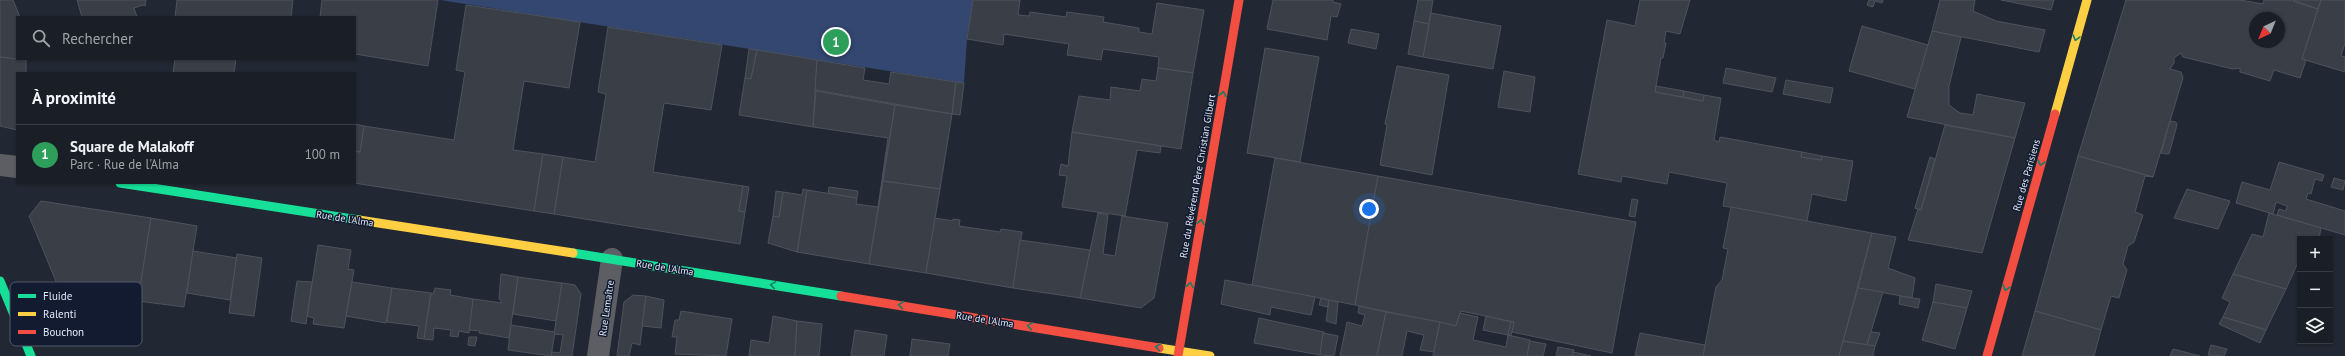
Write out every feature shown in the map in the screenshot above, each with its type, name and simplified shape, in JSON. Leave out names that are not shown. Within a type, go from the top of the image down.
[{"type":"street","name":"Rue du Révérend Père Christian Gilbert","points":[[1179,353],[1239,0]]},
{"type":"street","name":"Rue des Parisiens","points":[[1987,356],[2087,0]]},
{"type":"street","points":[[0,165],[16,167]]},
{"type":"street","name":"Rue de l'Alma","points":[[126,184],[612,259],[1179,353],[1210,356]]},
{"type":"street","name":"Rue Lemaître","points":[[598,356],[612,259]]},
{"type":"street","points":[[0,281],[10,305]]},
{"type":"street","points":[[27,346],[31,356]]},
{"type":"shaded area","points":[[440,0],[973,0],[967,39],[964,83]]},
{"type":"building","points":[[0,0],[13,0],[20,16],[16,16],[16,59],[0,57]]},
{"type":"building","points":[[77,0],[146,0],[145,6],[143,5],[134,8],[137,16],[82,16]]},
{"type":"building","points":[[177,0],[293,0],[291,16],[175,16]]},
{"type":"building","points":[[322,0],[438,0],[428,66],[356,54],[356,16],[320,16]]},
{"type":"building","points":[[973,0],[1020,0],[1018,15],[1029,16],[1030,12],[1066,17],[1067,12],[1104,17],[1103,22],[1139,28],[1139,32],[1152,34],[1157,3],[1204,10],[1193,73],[1158,68],[1159,57],[1103,49],[1101,60],[1067,55],[1069,44],[1004,34],[1003,45],[967,39]]},
{"type":"building","points":[[1273,0],[1333,0],[1333,2],[1341,4],[1337,17],[1331,16],[1327,40],[1267,29]]},
{"type":"building","points":[[1418,0],[1433,0],[1429,24],[1414,21]]},
{"type":"building","points":[[1640,0],[1690,0],[1680,34],[1666,31],[1664,43],[1666,43],[1663,58],[1661,58],[1655,92],[1703,101],[1704,95],[1721,98],[1714,140],[1719,142],[1720,137],[1802,152],[1801,157],[1821,160],[1822,156],[1853,161],[1846,201],[1812,194],[1807,221],[1723,206],[1727,183],[1669,172],[1667,184],[1622,176],[1621,182],[1578,174],[1607,20],[1635,26]]},
{"type":"building","points":[[1869,0],[1883,0],[1882,3],[1875,1],[1873,7],[1867,5]]},
{"type":"building","points":[[1940,0],[1975,0],[1973,11],[1996,21],[2045,30],[2039,52],[1932,31]]},
{"type":"building","points":[[2001,0],[2054,0],[2051,10]]},
{"type":"building","points":[[2126,0],[2240,0],[2263,4],[2264,0],[2289,0],[2318,9],[2302,59],[2306,60],[2300,78],[2274,70],[2270,81],[2240,72],[2240,68],[2233,69],[2183,57],[2181,53],[2174,58],[2174,63],[2170,69],[2181,72],[2183,78],[2153,177],[2078,156]]},
{"type":"building","points":[[2293,0],[2321,0],[2318,9]]},
{"type":"building","points":[[2321,0],[2345,0],[2345,43],[2341,56],[2345,57],[2345,72],[2302,59]]},
{"type":"building","points":[[466,5],[580,22],[569,88],[524,81],[513,150],[543,154],[534,211],[356,183],[356,151],[360,152],[364,126],[454,140],[465,72],[456,70]]},
{"type":"building","points":[[1431,13],[1501,26],[1493,69],[1423,57]]},
{"type":"building","points":[[1414,21],[1429,24],[1423,57],[1408,54]]},
{"type":"building","points":[[1862,26],[1928,45],[1915,89],[1849,71]]},
{"type":"building","points":[[608,27],[722,45],[711,110],[664,103],[653,172],[743,186],[739,211],[745,212],[740,244],[554,214],[563,157],[595,162],[606,94],[598,92]]},
{"type":"building","points":[[1351,29],[1379,34],[1376,49],[1348,43]]},
{"type":"building","points":[[1932,31],[1961,37],[1949,86],[1949,105],[1960,113],[1973,115],[1977,94],[2025,103],[2015,138],[1907,117]]},
{"type":"building","points":[[1265,48],[1319,57],[1300,162],[1247,153]]},
{"type":"building","points":[[749,49],[757,50],[751,79],[745,78]]},
{"type":"building","points":[[757,50],[817,60],[813,127],[739,115],[745,78],[751,79]]},
{"type":"building","points":[[0,57],[26,60],[26,72],[16,72],[16,130],[0,126]]},
{"type":"building","points":[[175,60],[236,60],[234,72],[173,72]]},
{"type":"building","points":[[817,60],[865,68],[863,80],[889,84],[891,72],[956,82],[952,114],[815,90]]},
{"type":"building","points":[[1397,66],[1449,75],[1432,175],[1380,165],[1387,125],[1385,124]]},
{"type":"building","points":[[1158,68],[1193,73],[1181,149],[1072,132],[1079,96],[1110,100],[1111,87],[1140,91],[1142,79],[1156,81]]},
{"type":"building","points":[[1726,68],[1776,78],[1772,92],[1723,83]]},
{"type":"building","points":[[1504,71],[1535,77],[1530,112],[1498,107]]},
{"type":"building","points":[[1786,80],[1833,88],[1830,103],[1783,94]]},
{"type":"building","points":[[956,82],[964,83],[960,115],[952,114]]},
{"type":"building","points":[[1656,86],[1684,91],[1683,97],[1655,92]]},
{"type":"building","points":[[816,91],[895,105],[869,264],[797,252],[807,190],[857,198],[856,204],[878,207],[888,138],[813,127]]},
{"type":"building","points":[[1684,91],[1704,95],[1703,101],[1683,97]]},
{"type":"building","points":[[895,105],[952,114],[940,189],[883,181]]},
{"type":"building","points":[[2170,121],[2176,122],[2177,125],[2169,154],[2161,153]]},
{"type":"building","points":[[356,124],[364,126],[360,152],[356,151]]},
{"type":"building","points":[[1945,125],[2015,138],[1982,253],[1908,240],[1918,209],[1921,210]]},
{"type":"building","points":[[1072,132],[1161,146],[1160,153],[1137,150],[1125,216],[1062,207],[1067,176],[1059,175],[1061,164],[1068,166]]},
{"type":"building","points":[[1802,152],[1822,156],[1821,160],[1801,157]]},
{"type":"building","points":[[543,154],[563,157],[554,214],[534,211]]},
{"type":"building","points":[[2078,156],[2153,177],[2145,176],[2135,212],[2143,215],[2134,242],[2128,246],[2123,264],[2127,270],[2119,298],[2111,296],[2101,330],[2035,311]]},
{"type":"building","points":[[1930,157],[1935,159],[1921,210],[1915,208]]},
{"type":"building","points":[[1275,158],[1378,176],[1355,305],[1252,285]]},
{"type":"building","points":[[2279,162],[2324,175],[2322,181],[2315,179],[2311,194],[2308,193],[2306,199],[2345,211],[2345,235],[2277,215],[2279,209],[2286,211],[2287,206],[2276,202],[2273,214],[2236,203],[2242,182],[2270,190]]},
{"type":"building","points":[[1378,176],[1636,222],[1612,353],[1512,332],[1514,322],[1461,311],[1456,326],[1355,305]]},
{"type":"building","points":[[2334,178],[2345,181],[2343,190],[2331,187]]},
{"type":"building","points":[[883,181],[940,189],[926,273],[869,264]]},
{"type":"building","points":[[743,186],[749,187],[745,212],[739,211]]},
{"type":"building","points":[[829,187],[858,191],[857,198],[828,193]]},
{"type":"building","points":[[803,189],[807,190],[797,252],[768,243],[773,216],[779,217],[783,192],[802,195]]},
{"type":"building","points":[[2187,189],[2230,201],[2218,229],[2174,218]]},
{"type":"building","points":[[776,191],[783,192],[779,217],[773,216]]},
{"type":"building","points":[[1632,199],[1638,200],[1635,217],[1629,216]]},
{"type":"building","points":[[41,201],[151,218],[141,282],[56,282],[29,216]]},
{"type":"building","points":[[1731,207],[1872,233],[1839,356],[1703,356],[1716,287],[1722,280],[1728,249],[1723,248]]},
{"type":"building","points":[[1098,213],[1108,215],[1103,254],[1115,256],[1122,216],[1168,223],[1154,298],[1141,308],[1080,298]]},
{"type":"building","points":[[2269,213],[2321,228],[2320,236],[2297,236],[2297,265],[2286,289],[2233,274],[2252,234],[2263,237]]},
{"type":"building","points":[[151,218],[197,226],[184,307],[142,302],[141,282]]},
{"type":"building","points":[[935,218],[953,221],[953,219],[960,220],[959,226],[1000,232],[1001,229],[1022,232],[1013,288],[926,273]]},
{"type":"building","points":[[1872,233],[1896,237],[1888,268],[1915,278],[1912,298],[1858,288]]},
{"type":"building","points":[[1020,240],[1090,250],[1080,298],[1013,288]]},
{"type":"building","points":[[318,245],[351,250],[348,269],[354,270],[344,328],[313,324],[314,318],[307,316]]},
{"type":"building","points":[[193,251],[237,258],[230,300],[187,293]]},
{"type":"building","points":[[237,254],[262,258],[254,316],[229,313]]},
{"type":"building","points":[[501,274],[518,277],[509,338],[469,330],[473,299],[502,303],[499,298]]},
{"type":"building","points":[[2233,274],[2286,289],[2266,330],[2223,317],[2230,302],[2222,298]]},
{"type":"building","points":[[518,277],[562,283],[556,321],[513,314]]},
{"type":"building","points":[[1225,280],[1315,297],[1311,315],[1271,307],[1270,315],[1221,304]]},
{"type":"building","points":[[297,281],[312,282],[306,324],[291,321]]},
{"type":"building","points":[[352,282],[392,288],[386,323],[346,316]]},
{"type":"building","points":[[562,283],[575,285],[581,294],[572,356],[551,356],[552,352],[560,353],[563,335],[554,334]]},
{"type":"building","points":[[1936,284],[1972,291],[1967,308],[1933,302]]},
{"type":"building","points":[[392,288],[431,293],[424,339],[417,338],[419,326],[387,322]]},
{"type":"building","points":[[435,288],[451,290],[450,295],[473,299],[469,333],[459,331],[458,337],[450,336],[451,330],[434,328],[433,340],[424,339],[431,293],[433,294]]},
{"type":"building","points":[[1858,288],[1883,292],[1867,345],[1843,341]]},
{"type":"building","points":[[633,295],[646,296],[640,345],[632,343],[629,356],[617,356],[624,302]]},
{"type":"building","points":[[646,296],[664,300],[661,328],[642,326]]},
{"type":"building","points":[[1900,296],[1920,299],[1918,308],[1899,304]]},
{"type":"building","points":[[1321,298],[1329,300],[1328,307],[1319,305]]},
{"type":"building","points":[[1329,300],[1338,302],[1336,324],[1326,321]]},
{"type":"building","points":[[1933,302],[1967,308],[1955,349],[1922,340]]},
{"type":"building","points":[[1359,306],[1386,312],[1377,356],[1340,356],[1347,322],[1362,326],[1365,315],[1358,313]]},
{"type":"building","points":[[681,311],[732,319],[726,356],[675,354],[677,337],[672,337],[675,320],[679,320]]},
{"type":"building","points":[[2035,311],[2101,330],[2094,356],[2022,356]]},
{"type":"building","points":[[1386,312],[1440,322],[1434,352],[1420,350],[1424,335],[1407,331],[1402,356],[1377,356]]},
{"type":"building","points":[[1460,313],[1478,317],[1473,340],[1506,347],[1508,335],[1530,340],[1527,356],[1433,356],[1440,322],[1456,326]]},
{"type":"building","points":[[773,316],[797,321],[795,356],[749,356],[751,340],[769,343]]},
{"type":"building","points":[[1486,316],[1511,322],[1508,335],[1483,330]]},
{"type":"building","points":[[2223,317],[2266,330],[2260,343],[2219,324]]},
{"type":"building","points":[[1259,318],[1324,332],[1320,355],[1254,343]]},
{"type":"building","points":[[797,321],[822,324],[819,356],[795,356]]},
{"type":"building","points":[[1511,322],[1514,322],[1511,336],[1508,335]]},
{"type":"building","points":[[511,325],[555,332],[551,356],[508,350]]},
{"type":"building","points":[[855,330],[887,335],[884,356],[851,356]]},
{"type":"building","points":[[1871,332],[1880,333],[1875,346],[1867,345]]},
{"type":"building","points":[[1323,333],[1338,336],[1334,356],[1320,355]]},
{"type":"building","points":[[1640,333],[1705,345],[1703,356],[1635,356]]},
{"type":"building","points":[[469,337],[477,337],[475,346],[468,345]]},
{"type":"building","points":[[912,339],[950,344],[948,356],[910,356]]},
{"type":"building","points":[[1530,341],[1546,344],[1543,356],[1527,356]]},
{"type":"building","points":[[1843,341],[1875,346],[1873,356],[1839,356]]},
{"type":"building","points":[[2211,345],[2227,349],[2224,356],[2208,355]]},
{"type":"building","points":[[1558,347],[1574,350],[1572,356],[1556,356]]},
{"type":"building","points":[[2173,349],[2200,356],[2170,356]]},
{"type":"building","points":[[1573,352],[1591,356],[1572,356]]},
{"type":"traffic: fast","points":[[126,184],[359,220]]},
{"type":"traffic: fast","points":[[573,253],[841,296]]},
{"type":"traffic: fast","points":[[0,281],[10,305]]},
{"type":"traffic: fast","points":[[27,346],[31,356]]},
{"type":"traffic: slow","points":[[2055,114],[2087,0]]},
{"type":"traffic: slow","points":[[359,220],[573,253]]},
{"type":"traffic: slow","points":[[1159,348],[1210,356]]},
{"type":"traffic: jam","points":[[1178,356],[1239,0]]},
{"type":"traffic: jam","points":[[1987,356],[2055,114]]},
{"type":"traffic: jam","points":[[841,296],[1159,348]]},
{"type":"place","name":"Square de Malakoff","points":[[836,42]]}]
